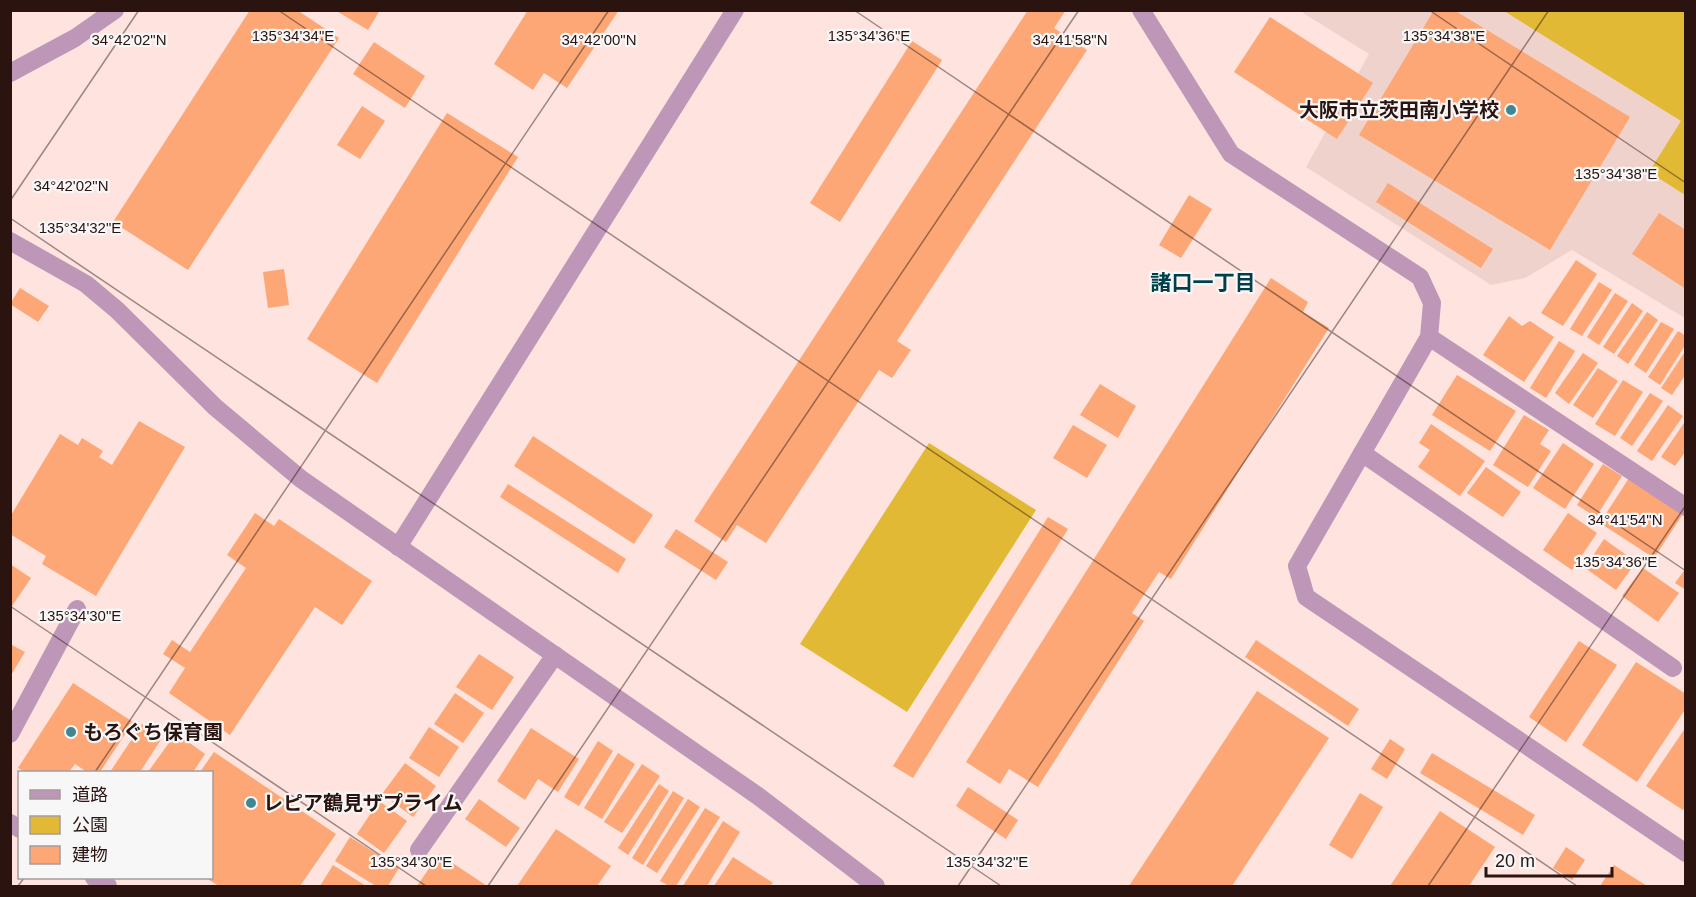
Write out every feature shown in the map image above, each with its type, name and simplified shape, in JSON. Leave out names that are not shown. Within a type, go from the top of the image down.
[{"type":"street","points":[[10,73],[75,38],[116,10]]},
{"type":"street","points":[[398,547],[735,10]]},
{"type":"street","points":[[1141,10],[1230,154],[1420,277],[1432,303],[1429,338],[1297,566],[1306,597],[1686,853]]},
{"type":"street","points":[[10,242],[86,285],[117,310],[215,407],[301,479],[758,796],[876,886]]},
{"type":"street","points":[[1429,338],[1686,507]]},
{"type":"street","points":[[1362,453],[1673,668]]},
{"type":"street","points":[[10,734],[76,609]]},
{"type":"street","points":[[419,850],[555,655]]},
{"type":"shaded area","name":"大阪市立茨田南小学校","points":[[1304,10],[1685,11],[1685,318],[1572,250],[1525,278],[1491,285],[1306,167],[1369,54],[1303,13]]},
{"type":"green space","points":[[1504,11],[1685,11],[1685,195],[1649,172],[1681,121]]},
{"type":"green space","points":[[929,443],[1036,510],[907,712],[800,644]]},
{"type":"building","points":[[250,10],[297,10],[339,38],[188,270],[113,222]]},
{"type":"building","points":[[335,10],[380,10],[368,30]]},
{"type":"building","points":[[528,10],[619,10],[567,88],[544,73],[533,90],[494,64]]},
{"type":"building","points":[[1028,10],[1066,10],[1054,28],[1087,50],[897,341],[911,350],[892,378],[879,370],[766,543],[737,525],[726,542],[694,521]]},
{"type":"building","points":[[1434,10],[1454,10],[1630,117],[1550,250],[1359,135]]},
{"type":"building","points":[[1270,17],[1373,83],[1337,139],[1234,72]]},
{"type":"building","points":[[912,41],[942,60],[840,222],[810,203]]},
{"type":"building","points":[[374,42],[425,76],[405,108],[353,74]]},
{"type":"building","points":[[362,106],[385,121],[360,159],[337,145]]},
{"type":"building","points":[[447,113],[518,157],[377,383],[307,339]]},
{"type":"building","points":[[1388,183],[1493,249],[1481,268],[1376,202]]},
{"type":"building","points":[[1189,195],[1212,209],[1181,258],[1159,245]]},
{"type":"building","points":[[1659,213],[1686,230],[1686,289],[1632,254]]},
{"type":"building","points":[[1576,260],[1597,274],[1563,326],[1541,313]]},
{"type":"building","points":[[284,269],[289,305],[268,308],[263,272]]},
{"type":"building","points":[[1271,278],[1308,302],[1303,312],[1329,328],[1171,579],[1159,572],[1132,613],[1144,621],[1038,787],[1009,769],[1000,784],[966,762]]},
{"type":"building","points":[[1599,282],[1612,290],[1582,336],[1570,329]]},
{"type":"building","points":[[20,288],[49,306],[38,322],[10,304]]},
{"type":"building","points":[[1615,293],[1628,301],[1599,345],[1587,337]]},
{"type":"building","points":[[1632,303],[1643,311],[1614,354],[1603,347]]},
{"type":"building","points":[[1647,312],[1658,320],[1628,364],[1617,356]]},
{"type":"building","points":[[1509,316],[1522,326],[1530,321],[1554,337],[1524,382],[1483,355]]},
{"type":"building","points":[[1661,322],[1674,329],[1646,373],[1634,365]]},
{"type":"building","points":[[1678,331],[1686,336],[1686,344],[1660,385],[1648,377]]},
{"type":"building","points":[[1559,341],[1575,351],[1546,398],[1530,388]]},
{"type":"building","points":[[1686,350],[1686,374],[1672,395],[1661,388]]},
{"type":"building","points":[[1583,353],[1598,363],[1569,404],[1555,393]]},
{"type":"building","points":[[1598,368],[1618,381],[1593,418],[1573,405]]},
{"type":"building","points":[[1457,375],[1516,411],[1490,451],[1432,415]]},
{"type":"building","points":[[1623,380],[1643,392],[1615,436],[1595,424]]},
{"type":"building","points":[[1100,384],[1136,406],[1118,438],[1080,415]]},
{"type":"building","points":[[1650,393],[1663,401],[1632,446],[1620,438]]},
{"type":"building","points":[[1668,405],[1683,416],[1652,461],[1637,451]]},
{"type":"building","points":[[1524,415],[1549,430],[1540,444],[1551,451],[1528,487],[1493,465]]},
{"type":"building","points":[[1686,420],[1686,451],[1675,466],[1661,457]]},
{"type":"building","points":[[139,421],[185,447],[96,596],[42,564],[46,556],[10,534],[10,517],[60,434],[78,445],[82,438],[103,451],[99,457],[112,465]]},
{"type":"building","points":[[1431,424],[1485,461],[1460,496],[1418,467],[1430,450],[1419,443]]},
{"type":"building","points":[[1073,425],[1107,445],[1087,478],[1053,458]]},
{"type":"building","points":[[533,436],[653,515],[634,544],[514,466]]},
{"type":"building","points":[[1563,443],[1594,464],[1565,509],[1533,488]]},
{"type":"building","points":[[1603,464],[1622,476],[1596,517],[1577,505]]},
{"type":"building","points":[[1486,467],[1521,492],[1503,517],[1467,493]]},
{"type":"building","points":[[1629,478],[1683,514],[1654,558],[1600,523]]},
{"type":"building","points":[[508,484],[626,559],[618,573],[500,497]]},
{"type":"building","points":[[255,513],[274,526],[279,519],[372,581],[342,625],[315,607],[230,735],[169,693],[185,668],[163,654],[172,640],[190,652],[246,568],[227,555]]},
{"type":"building","points":[[1568,513],[1597,533],[1572,570],[1543,550]]},
{"type":"building","points":[[1048,517],[1068,529],[913,778],[893,766]]},
{"type":"building","points":[[676,529],[728,562],[716,580],[664,547]]},
{"type":"building","points":[[1604,539],[1636,562],[1616,590],[1585,568]]},
{"type":"building","points":[[10,564],[31,578],[10,609]]},
{"type":"building","points":[[1643,568],[1679,593],[1658,622],[1622,596]]},
{"type":"building","points":[[1686,568],[1686,590],[1675,583]]},
{"type":"building","points":[[1256,640],[1359,709],[1348,726],[1245,657]]},
{"type":"building","points":[[1579,641],[1617,665],[1566,742],[1529,717]]},
{"type":"building","points":[[10,644],[25,652],[10,677]]},
{"type":"building","points":[[479,654],[514,677],[492,710],[456,687]]},
{"type":"building","points":[[1636,662],[1686,694],[1686,708],[1637,782],[1582,745]]},
{"type":"building","points":[[73,683],[133,722],[101,771],[86,771],[75,764],[70,771],[23,771],[18,768]]},
{"type":"building","points":[[1257,691],[1329,738],[1232,886],[1129,886]]},
{"type":"building","points":[[455,693],[484,713],[463,743],[434,724]]},
{"type":"building","points":[[142,724],[162,738],[141,771],[111,771]]},
{"type":"building","points":[[429,727],[459,747],[439,777],[409,758]]},
{"type":"building","points":[[1686,727],[1686,805],[1683,810],[1646,786]]},
{"type":"building","points":[[531,728],[579,759],[558,792],[538,779],[525,800],[497,781]]},
{"type":"building","points":[[176,733],[205,754],[194,771],[149,771]]},
{"type":"building","points":[[1390,739],[1405,749],[1387,779],[1371,769]]},
{"type":"building","points":[[598,741],[613,751],[579,806],[564,797]]},
{"type":"building","name":"レピア鶴見ザプライム","points":[[214,752],[336,834],[300,886],[219,886],[208,879],[213,879],[213,771],[201,771]]},
{"type":"building","points":[[618,753],[635,764],[602,819],[584,808]]},
{"type":"building","points":[[1432,753],[1535,815],[1523,835],[1420,773]]},
{"type":"building","points":[[405,763],[436,786],[413,817],[382,794]]},
{"type":"building","points":[[642,764],[660,776],[622,833],[604,822]]},
{"type":"building","points":[[659,784],[669,791],[628,855],[618,848]]},
{"type":"building","points":[[968,787],[1018,820],[1006,839],[956,806]]},
{"type":"building","points":[[673,791],[684,798],[643,865],[632,858]]},
{"type":"building","points":[[1360,793],[1383,807],[1352,859],[1329,845]]},
{"type":"building","points":[[479,799],[520,828],[506,847],[465,819]]},
{"type":"building","points":[[688,799],[700,807],[657,873],[646,866]]},
{"type":"building","points":[[379,801],[407,821],[384,853],[357,834]]},
{"type":"building","points":[[705,808],[720,817],[676,886],[669,886],[660,881]]},
{"type":"building","points":[[1440,811],[1495,847],[1469,886],[1390,886]]},
{"type":"building","points":[[723,821],[740,832],[707,886],[683,886]]},
{"type":"building","points":[[556,829],[611,866],[597,886],[517,886]]},
{"type":"building","points":[[350,837],[399,868],[388,886],[376,886],[335,861]]},
{"type":"building","points":[[1566,847],[1585,860],[1572,880],[1553,868]]},
{"type":"building","points":[[439,854],[487,886],[417,886]]},
{"type":"building","points":[[733,857],[773,883],[770,886],[714,886]]},
{"type":"building","points":[[333,865],[366,886],[320,886]]},
{"type":"building","points":[[1614,865],[1647,886],[1600,886]]},
{"type":"place","name":"大阪市立茨田南小学校","points":[[1511,110]]},
{"type":"place","name":"もろぐち保育園","points":[[71,732]]},
{"type":"place","name":"レピア鶴見ザプライム","points":[[251,803]]},
{"type":"district","name":"諸口一丁目","points":[[1203,283]]}]
